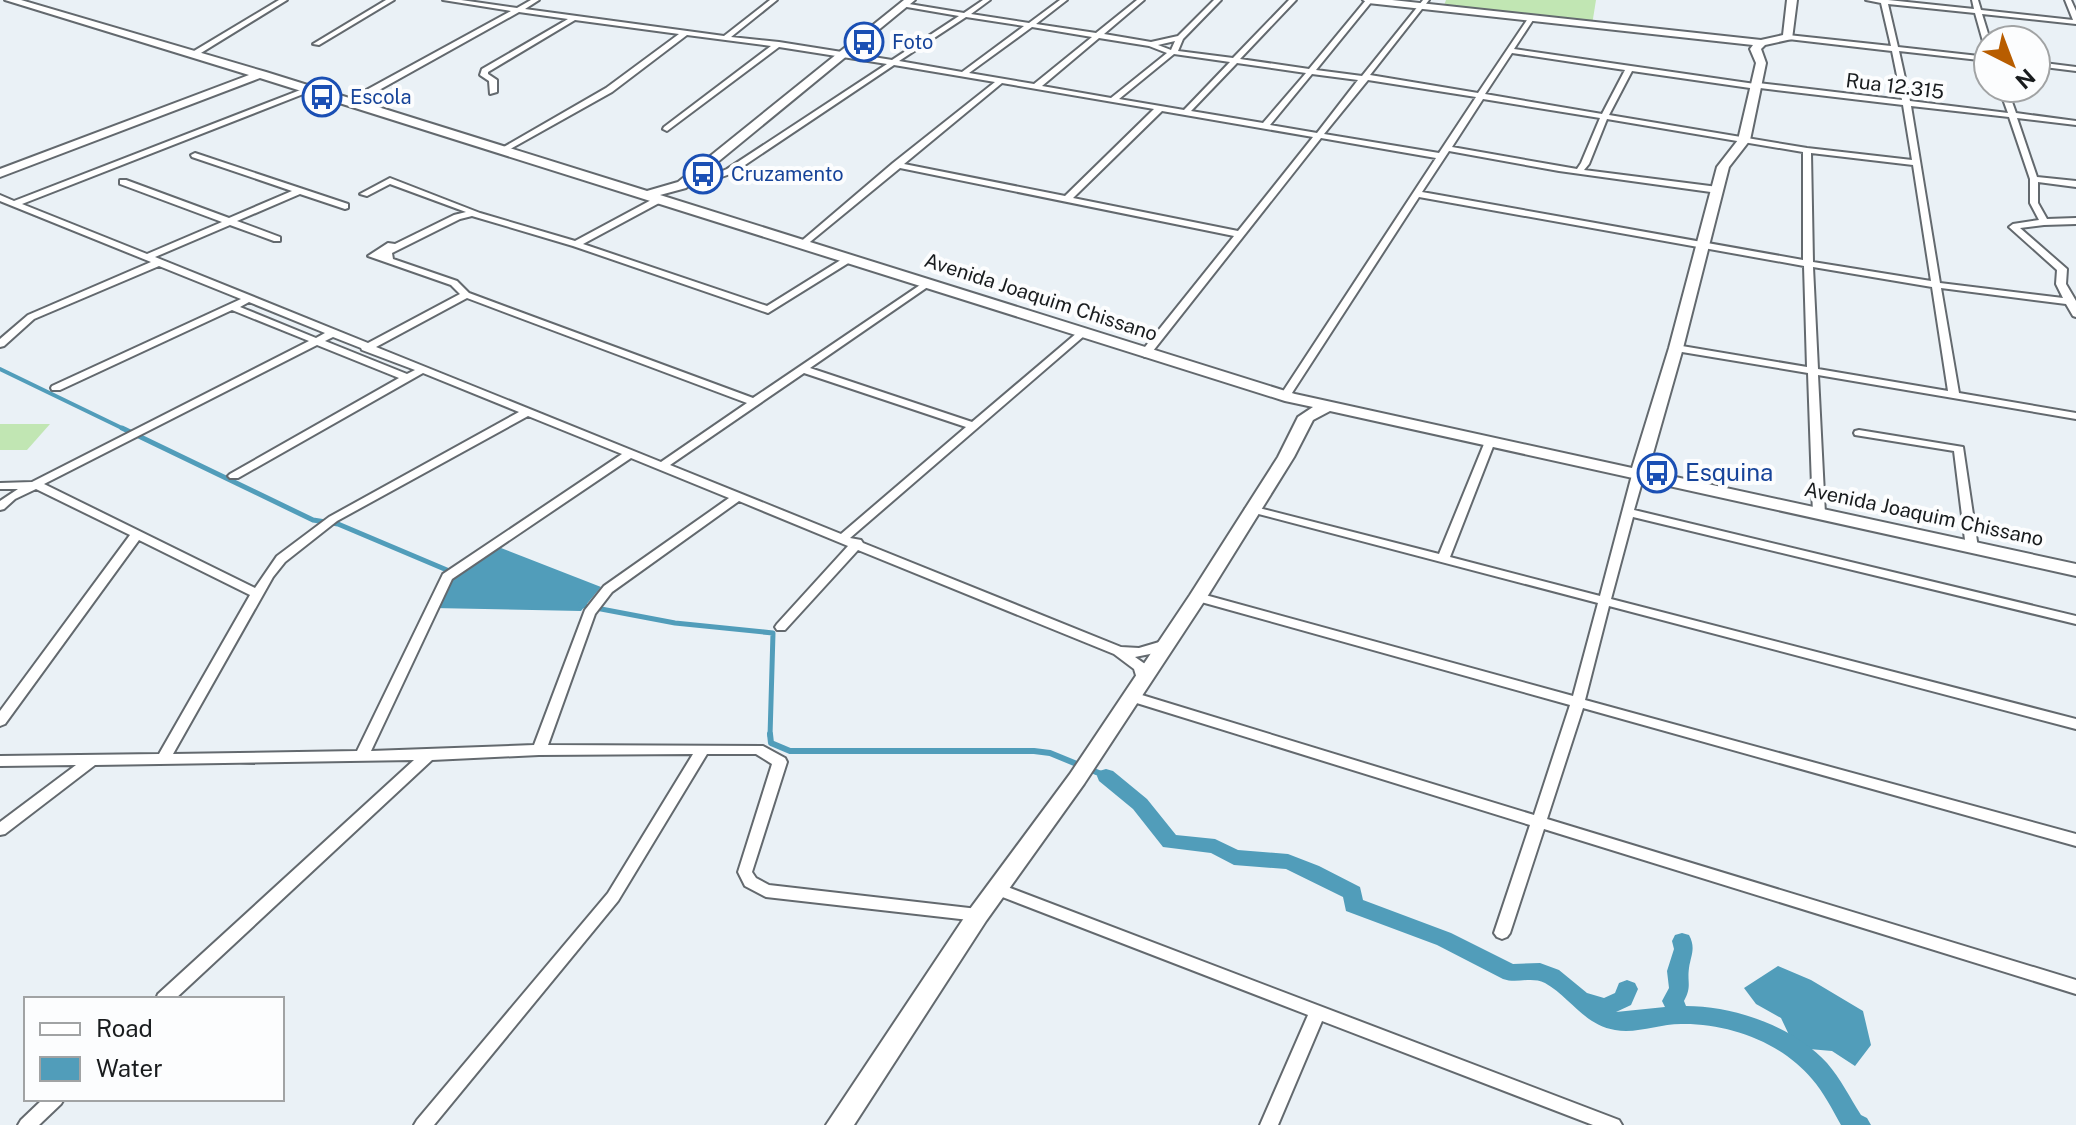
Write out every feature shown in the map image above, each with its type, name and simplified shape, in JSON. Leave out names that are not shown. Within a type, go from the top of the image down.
[{"type":"street","name":"Avenida Joaquim Chissano","points":[[10,0],[26,2],[262,74],[1288,397],[1489,444],[2076,570]]},
{"type":"street","points":[[193,54],[284,0]]},
{"type":"street","points":[[317,44],[391,0]]},
{"type":"street","points":[[446,0],[727,36],[1319,134],[1718,190]]},
{"type":"street","points":[[351,102],[536,0]]},
{"type":"street","points":[[727,36],[774,0]]},
{"type":"street","points":[[660,200],[688,180],[709,179],[730,171],[987,0]]},
{"type":"street","points":[[964,74],[1064,0]]},
{"type":"street","points":[[1037,86],[1141,0]]},
{"type":"street","points":[[1151,44],[1180,38],[1218,0]]},
{"type":"street","points":[[1186,112],[1293,0]]},
{"type":"street","points":[[1266,125],[1369,0],[1761,43],[1788,37],[1972,57]]},
{"type":"street","points":[[1788,37],[1792,0]]},
{"type":"street","points":[[1869,0],[2076,20],[2068,0]]},
{"type":"street","points":[[1975,0],[1982,24]]},
{"type":"street","points":[[1884,1],[1907,104],[1954,396]]},
{"type":"street","points":[[576,244],[660,200],[688,180],[906,3],[1151,44],[1174,51],[1483,95],[1807,150],[1916,163]]},
{"type":"street","points":[[1145,354],[1424,4]]},
{"type":"street","points":[[493,92],[493,80],[484,75],[485,71],[575,17]]},
{"type":"street","points":[[1277,468],[1296,415],[1288,397],[1530,20]]},
{"type":"street","points":[[505,150],[596,98],[686,32]]},
{"type":"street","points":[[1114,99],[1174,51],[1180,44],[1180,38]]},
{"type":"street","points":[[1502,933],[1536,821],[1578,702],[1723,167],[1744,140],[1761,63],[1755,49],[1761,43]]},
{"type":"street","points":[[667,129],[779,44]]},
{"type":"street","name":"Rua 12.315","points":[[1511,51],[1758,86],[2076,123]]},
{"type":"street","points":[[2052,66],[2076,69]]},
{"type":"street","points":[[1580,170],[1630,68]]},
{"type":"street","points":[[0,173],[262,74]]},
{"type":"street","points":[[802,244],[1002,80]]},
{"type":"street","points":[[14,204],[308,89]]},
{"type":"street","points":[[2009,104],[2034,179],[2034,203],[2044,222]]},
{"type":"street","points":[[1067,199],[1160,108]]},
{"type":"street","points":[[1807,150],[1808,264],[1819,514]]},
{"type":"street","points":[[195,155],[345,206]]},
{"type":"street","points":[[896,165],[1238,234]]},
{"type":"street","points":[[2034,179],[2076,184]]},
{"type":"street","points":[[364,194],[390,181],[482,215],[768,310],[847,260]]},
{"type":"street","points":[[123,182],[277,239]]},
{"type":"street","points":[[146,258],[299,191]]},
{"type":"street","points":[[1416,194],[1808,264],[2072,302]]},
{"type":"street","points":[[0,198],[1119,651],[1134,654],[1167,644]]},
{"type":"street","points":[[466,209],[373,256],[454,283],[466,295],[754,402]]},
{"type":"street","points":[[389,261],[387,252],[457,217],[472,213],[482,215]]},
{"type":"street","points":[[2076,221],[2013,227],[2056,260],[2062,269],[2061,284],[2076,314]]},
{"type":"street","points":[[0,344],[31,317],[157,263]]},
{"type":"street","points":[[662,466],[926,284]]},
{"type":"street","points":[[366,348],[466,295]]},
{"type":"street","points":[[56,388],[247,300]]},
{"type":"street","points":[[232,307],[408,378]]},
{"type":"street","points":[[0,507],[11,497],[331,334]]},
{"type":"street","points":[[843,538],[1081,334]]},
{"type":"street","points":[[1676,348],[2076,416]]},
{"type":"street","points":[[234,476],[423,369]]},
{"type":"street","points":[[802,369],[974,426]]},
{"type":"street","points":[[839,1125],[978,915],[1077,779],[1167,644],[1286,457],[1306,417],[1326,407]]},
{"type":"street","points":[[164,758],[281,559],[328,523],[527,412]]},
{"type":"street","points":[[1859,433],[1959,449],[1972,548]]},
{"type":"street","points":[[1443,560],[1489,444]]},
{"type":"street","points":[[362,756],[453,573],[629,454]]},
{"type":"street","points":[[0,486],[37,485],[258,594]]},
{"type":"street","points":[[539,750],[589,613],[608,589],[739,496]]},
{"type":"street","points":[[1251,509],[2076,724]]},
{"type":"street","points":[[1628,512],[2076,620]]},
{"type":"street","points":[[0,721],[137,534]]},
{"type":"street","points":[[781,627],[857,543]]},
{"type":"street","points":[[1198,597],[2076,840]]},
{"type":"street","points":[[1119,651],[1140,667],[1143,679]]},
{"type":"street","points":[[1132,697],[2076,987]]},
{"type":"street","points":[[0,761],[428,755],[539,750],[758,749],[780,762],[745,872],[750,882],[766,891],[978,915]]},
{"type":"street","points":[[423,1125],[613,897],[702,751]]},
{"type":"street","points":[[166,997],[428,755]]},
{"type":"street","points":[[0,830],[92,760]]},
{"type":"street","points":[[997,889],[1613,1125]]},
{"type":"street","points":[[1269,1125],[1317,1013]]},
{"type":"street","points":[[27,1125],[53,1101]]},
{"type":"green space","points":[[1446,0],[1596,0],[1592,25],[1443,8]]},
{"type":"green space","points":[[0,424],[50,424],[27,450],[0,450]]},
{"type":"water","points":[[496,546],[601,587],[581,611],[433,608],[450,578]]},
{"type":"water","points":[[1778,966],[1811,980],[1863,1011],[1871,1045],[1855,1066],[1832,1051],[1809,1049],[1790,1037],[1781,1018],[1756,1004],[1744,988]]},
{"type":"waterway","points":[[0,369],[126,430]]},
{"type":"waterway","points":[[122,428],[313,520],[338,524],[454,573]]},
{"type":"waterway","points":[[580,605],[675,623],[773,633],[770,734]]},
{"type":"waterway","points":[[770,734],[771,743],[790,751],[1034,751],[1050,753],[1106,776]]},
{"type":"waterway","points":[[1106,776],[1140,804],[1170,842],[1215,846],[1234,857],[1288,862],[1312,871],[1353,893],[1353,905],[1444,939],[1511,973],[1527,970],[1552,977],[1604,1018],[1630,1022],[1694,1015],[1732,1021],[1770,1035],[1803,1055],[1816,1067],[1853,1123],[1859,1125]]},
{"type":"waterway","points":[[1679,1015],[1673,1001],[1680,988],[1678,971],[1684,949],[1682,941]]},
{"type":"waterway","points":[[1589,1001],[1605,1007],[1623,999],[1627,989]]},
{"type":"place","name":"Foto","points":[[864,42]]},
{"type":"place","name":"Escola","points":[[322,97]]},
{"type":"place","name":"Cruzamento","points":[[703,174]]},
{"type":"place","name":"Esquina","points":[[1657,473]]}]
